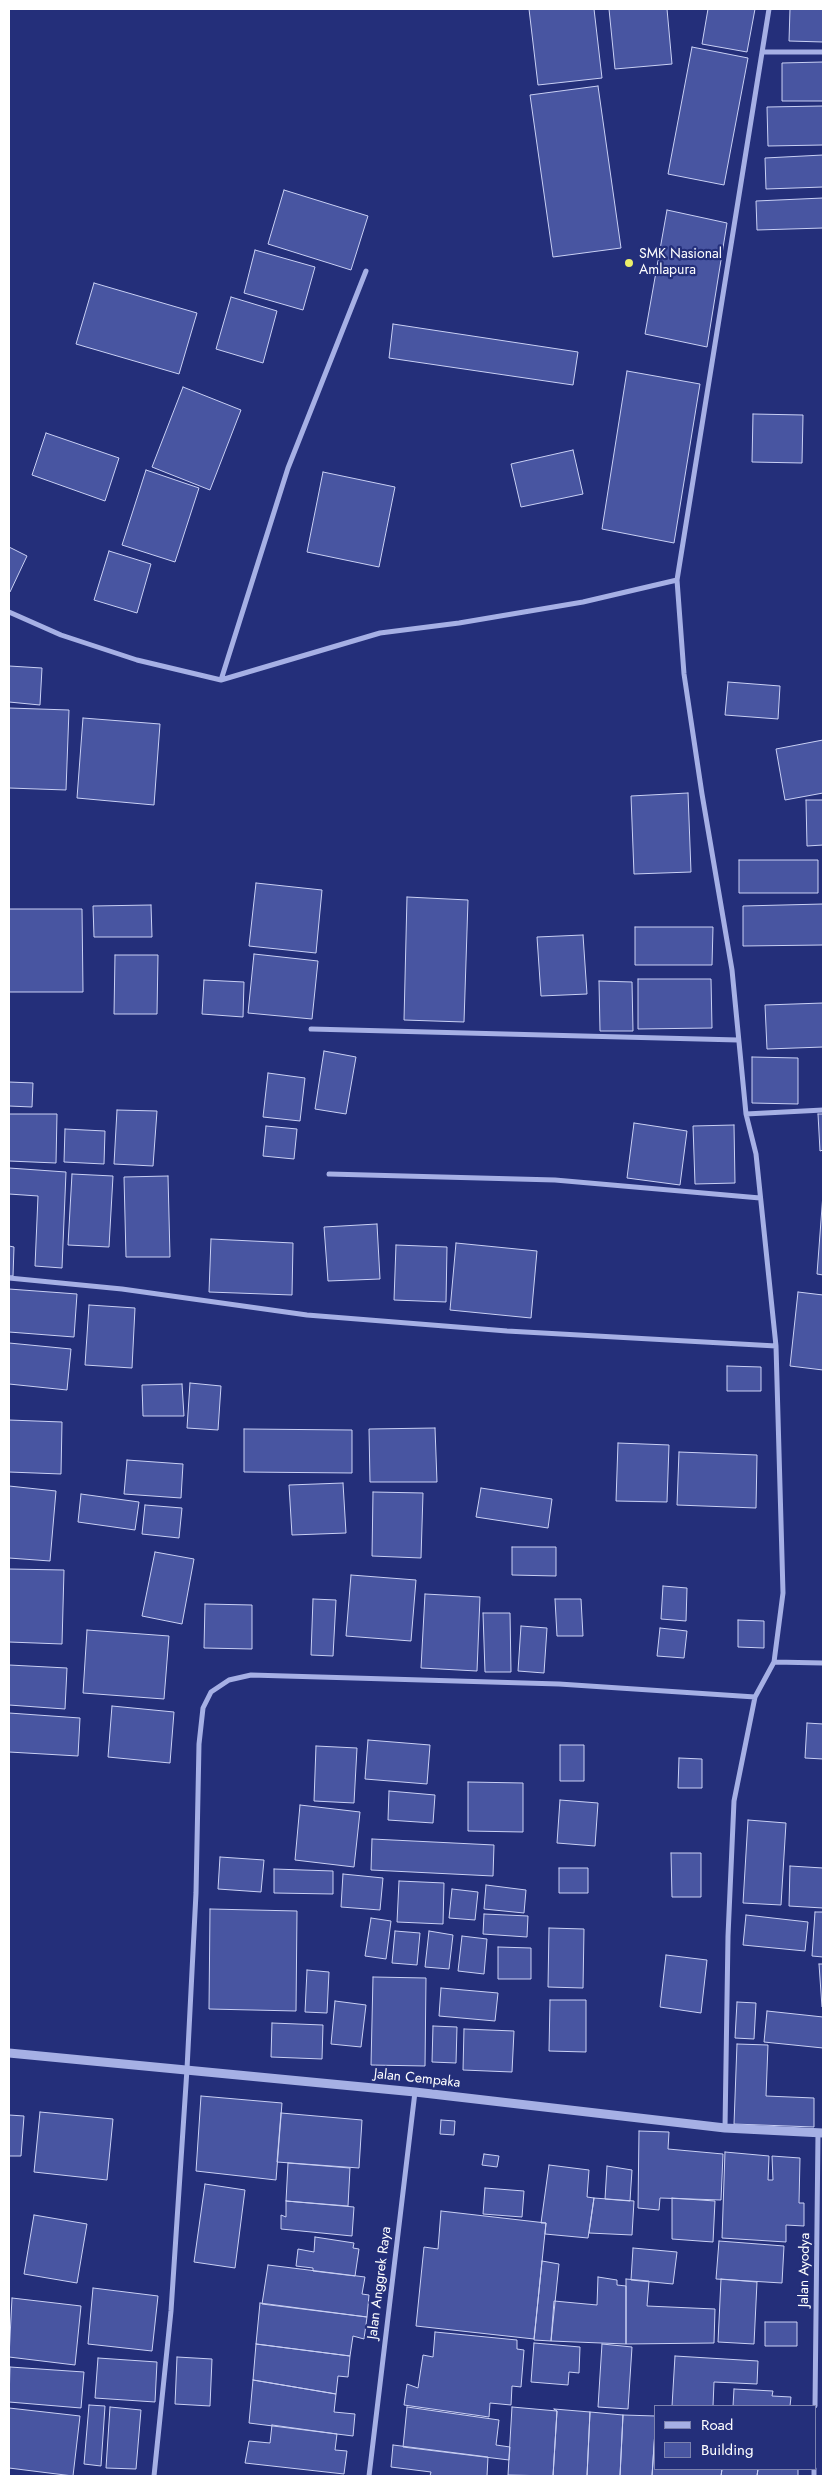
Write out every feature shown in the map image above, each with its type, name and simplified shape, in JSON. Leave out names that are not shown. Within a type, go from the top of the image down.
[{"type":"street","points":[[725,2128],[728,1936],[734,1801],[755,1696],[774,1662],[782,1593],[776,1346],[756,1154],[746,1114],[732,970],[684,674],[677,580],[769,9]]},
{"type":"street","points":[[762,52],[823,52]]},
{"type":"street","points":[[220,680],[288,468],[366,271]]},
{"type":"street","points":[[9,612],[61,635],[138,660],[220,680],[380,633],[459,623],[583,602],[677,580]]},
{"type":"street","points":[[311,1029],[738,1040]]},
{"type":"street","points":[[746,1114],[823,1110]]},
{"type":"street","points":[[329,1174],[555,1180],[760,1198]]},
{"type":"street","points":[[9,1278],[122,1289],[307,1316],[506,1331],[776,1346]]},
{"type":"street","points":[[774,1662],[823,1663]]},
{"type":"street","points":[[154,2476],[171,2311],[188,2069],[200,1744],[203,1708],[211,1692],[229,1680],[251,1675],[549,1684],[755,1696]]},
{"type":"street","name":"Jalan Cempaka","points":[[9,2053],[415,2092],[725,2128],[821,2133]]},
{"type":"street","name":"Jalan Anggrek Raya","points":[[369,2476],[415,2092]]},
{"type":"street","name":"Jalan Ayodya","points":[[815,2405],[821,2133]]},
{"type":"building","points":[[529,9],[594,9],[602,78],[538,85]]},
{"type":"building","points":[[609,9],[667,9],[672,64],[615,69]]},
{"type":"building","points":[[708,9],[755,9],[747,52],[702,44]]},
{"type":"building","points":[[790,9],[823,9],[823,42],[789,41]]},
{"type":"building","points":[[692,47],[748,58],[724,185],[668,174]]},
{"type":"building","points":[[823,62],[823,101],[782,101],[782,63]]},
{"type":"building","points":[[598,86],[621,248],[553,257],[530,95]]},
{"type":"building","points":[[823,106],[823,145],[768,146],[767,107]]},
{"type":"building","points":[[823,155],[823,187],[766,189],[765,158]]},
{"type":"building","points":[[284,190],[368,216],[351,270],[268,244]]},
{"type":"building","points":[[823,198],[823,228],[757,230],[756,201]]},
{"type":"building","points":[[667,210],[727,223],[707,347],[645,334]]},
{"type":"building","points":[[255,250],[315,267],[303,310],[244,293]]},
{"type":"building","points":[[94,283],[197,313],[179,374],[76,344]]},
{"type":"building","points":[[231,297],[277,311],[263,363],[216,349]]},
{"type":"building","points":[[393,324],[578,352],[573,385],[389,358]]},
{"type":"building","points":[[627,371],[700,384],[674,543],[602,529]]},
{"type":"building","points":[[183,387],[241,410],[210,490],[152,467]]},
{"type":"building","points":[[753,414],[803,415],[802,463],[752,462]]},
{"type":"building","points":[[46,433],[119,458],[105,501],[32,475]]},
{"type":"building","points":[[573,450],[583,494],[521,507],[511,464]]},
{"type":"building","points":[[146,470],[199,488],[175,562],[122,545]]},
{"type":"building","points":[[323,472],[395,487],[379,567],[307,552]]},
{"type":"building","points":[[9,547],[27,556],[10,592],[9,591]]},
{"type":"building","points":[[109,551],[151,564],[137,613],[94,600]]},
{"type":"building","points":[[9,666],[42,668],[40,705],[9,702]]},
{"type":"building","points":[[728,682],[780,686],[778,719],[725,715]]},
{"type":"building","points":[[9,708],[69,710],[66,790],[9,788]]},
{"type":"building","points":[[83,718],[160,724],[154,805],[77,798]]},
{"type":"building","points":[[823,740],[823,793],[785,800],[776,749]]},
{"type":"building","points":[[688,793],[691,872],[634,874],[631,796]]},
{"type":"building","points":[[806,800],[823,800],[823,845],[807,846]]},
{"type":"building","points":[[739,860],[818,860],[818,893],[739,893]]},
{"type":"building","points":[[256,883],[322,890],[316,953],[249,946]]},
{"type":"building","points":[[407,897],[468,900],[464,1022],[404,1020]]},
{"type":"building","points":[[823,904],[823,945],[743,946],[743,906]]},
{"type":"building","points":[[151,905],[152,937],[94,937],[93,906]]},
{"type":"building","points":[[9,909],[82,909],[83,992],[9,992]]},
{"type":"building","points":[[635,927],[713,927],[712,965],[635,965]]},
{"type":"building","points":[[583,935],[587,994],[541,996],[537,937]]},
{"type":"building","points":[[254,954],[318,961],[312,1019],[248,1013]]},
{"type":"building","points":[[115,955],[158,955],[157,1014],[114,1014]]},
{"type":"building","points":[[638,979],[711,979],[712,1028],[638,1029]]},
{"type":"building","points":[[204,980],[244,982],[243,1017],[202,1014]]},
{"type":"building","points":[[599,981],[632,982],[633,1031],[600,1031]]},
{"type":"building","points":[[823,1003],[823,1047],[767,1049],[765,1005]]},
{"type":"building","points":[[324,1051],[356,1057],[346,1114],[315,1109]]},
{"type":"building","points":[[752,1057],[798,1058],[798,1104],[752,1103]]},
{"type":"building","points":[[268,1073],[305,1078],[300,1121],[263,1117]]},
{"type":"building","points":[[9,1082],[33,1083],[32,1107],[9,1106]]},
{"type":"building","points":[[117,1110],[157,1111],[153,1166],[114,1164]]},
{"type":"building","points":[[9,1114],[57,1114],[56,1163],[9,1161]]},
{"type":"building","points":[[818,1114],[823,1114],[823,1150],[820,1151]]},
{"type":"building","points":[[634,1123],[687,1131],[680,1185],[627,1178]]},
{"type":"building","points":[[734,1125],[735,1183],[695,1184],[693,1126]]},
{"type":"building","points":[[266,1126],[297,1129],[294,1159],[263,1156]]},
{"type":"building","points":[[65,1129],[105,1131],[104,1164],[64,1162]]},
{"type":"building","points":[[9,1168],[66,1172],[62,1268],[35,1266],[38,1196],[9,1194]]},
{"type":"building","points":[[72,1174],[113,1176],[109,1247],[68,1245]]},
{"type":"building","points":[[168,1176],[170,1257],[126,1257],[124,1177]]},
{"type":"building","points":[[823,1194],[823,1275],[817,1274]]},
{"type":"building","points":[[377,1224],[380,1279],[328,1281],[324,1227]]},
{"type":"building","points":[[211,1239],[293,1243],[292,1295],[209,1292]]},
{"type":"building","points":[[456,1243],[537,1251],[531,1318],[450,1310]]},
{"type":"building","points":[[396,1245],[447,1247],[446,1302],[394,1300]]},
{"type":"building","points":[[9,1246],[14,1247],[13,1276],[9,1276]]},
{"type":"building","points":[[9,1289],[77,1294],[74,1337],[9,1332]]},
{"type":"building","points":[[798,1292],[823,1295],[823,1370],[790,1366]]},
{"type":"building","points":[[89,1305],[135,1308],[132,1368],[85,1365]]},
{"type":"building","points":[[9,1343],[71,1349],[67,1390],[9,1384]]},
{"type":"building","points":[[727,1366],[761,1367],[761,1391],[727,1391]]},
{"type":"building","points":[[190,1383],[221,1386],[218,1430],[187,1428]]},
{"type":"building","points":[[182,1384],[184,1416],[143,1416],[142,1385]]},
{"type":"building","points":[[9,1420],[62,1422],[61,1474],[9,1472]]},
{"type":"building","points":[[435,1428],[437,1482],[370,1482],[369,1429]]},
{"type":"building","points":[[244,1429],[352,1430],[352,1473],[244,1472]]},
{"type":"building","points":[[618,1443],[669,1445],[667,1502],[616,1501]]},
{"type":"building","points":[[679,1452],[757,1455],[756,1508],[677,1505]]},
{"type":"building","points":[[127,1460],[183,1464],[181,1498],[124,1494]]},
{"type":"building","points":[[343,1483],[346,1533],[292,1535],[289,1485]]},
{"type":"building","points":[[9,1486],[56,1491],[50,1561],[9,1558]]},
{"type":"building","points":[[481,1488],[552,1499],[548,1528],[476,1517]]},
{"type":"building","points":[[373,1492],[423,1493],[421,1558],[372,1556]]},
{"type":"building","points":[[81,1494],[139,1502],[135,1530],[78,1522]]},
{"type":"building","points":[[145,1505],[182,1508],[179,1538],[142,1534]]},
{"type":"building","points":[[512,1547],[556,1547],[556,1576],[512,1575]]},
{"type":"building","points":[[155,1552],[194,1559],[182,1624],[142,1616]]},
{"type":"building","points":[[9,1569],[64,1570],[62,1644],[9,1642]]},
{"type":"building","points":[[351,1575],[416,1580],[411,1641],[346,1636]]},
{"type":"building","points":[[663,1586],[687,1588],[686,1621],[661,1619]]},
{"type":"building","points":[[425,1594],[480,1597],[477,1671],[421,1668]]},
{"type":"building","points":[[313,1599],[336,1600],[333,1656],[311,1655]]},
{"type":"building","points":[[555,1599],[581,1599],[583,1636],[557,1636]]},
{"type":"building","points":[[205,1604],[252,1605],[252,1649],[204,1648]]},
{"type":"building","points":[[483,1613],[510,1613],[511,1672],[485,1672]]},
{"type":"building","points":[[738,1620],[764,1621],[764,1648],[738,1647]]},
{"type":"building","points":[[521,1626],[547,1628],[544,1673],[518,1671]]},
{"type":"building","points":[[660,1628],[687,1631],[684,1658],[657,1656]]},
{"type":"building","points":[[87,1630],[169,1636],[164,1699],[83,1693]]},
{"type":"building","points":[[9,1665],[67,1668],[65,1709],[9,1705]]},
{"type":"building","points":[[112,1706],[174,1712],[170,1763],[108,1757]]},
{"type":"building","points":[[9,1713],[80,1718],[78,1756],[9,1752]]},
{"type":"building","points":[[807,1723],[823,1724],[823,1759],[805,1758]]},
{"type":"building","points":[[368,1740],[430,1745],[427,1784],[365,1779]]},
{"type":"building","points":[[560,1745],[584,1745],[584,1781],[560,1781]]},
{"type":"building","points":[[316,1746],[357,1748],[354,1803],[314,1801]]},
{"type":"building","points":[[679,1758],[702,1759],[702,1788],[678,1788]]},
{"type":"building","points":[[468,1782],[523,1783],[523,1832],[468,1831]]},
{"type":"building","points":[[389,1791],[435,1795],[433,1823],[388,1820]]},
{"type":"building","points":[[560,1800],[598,1803],[595,1846],[557,1843]]},
{"type":"building","points":[[300,1805],[360,1812],[354,1867],[295,1860]]},
{"type":"building","points":[[748,1820],[786,1823],[781,1905],[743,1903]]},
{"type":"building","points":[[372,1839],[494,1845],[493,1876],[371,1870]]},
{"type":"building","points":[[671,1853],[701,1853],[701,1897],[672,1897]]},
{"type":"building","points":[[220,1857],[264,1860],[261,1892],[218,1889]]},
{"type":"building","points":[[790,1866],[823,1868],[823,1908],[789,1906]]},
{"type":"building","points":[[559,1868],[588,1868],[588,1893],[559,1893]]},
{"type":"building","points":[[274,1869],[333,1871],[333,1894],[274,1893]]},
{"type":"building","points":[[343,1874],[383,1878],[380,1910],[341,1907]]},
{"type":"building","points":[[399,1881],[444,1883],[443,1924],[397,1922]]},
{"type":"building","points":[[486,1885],[526,1890],[524,1913],[484,1909]]},
{"type":"building","points":[[452,1889],[478,1892],[475,1920],[449,1918]]},
{"type":"building","points":[[210,1909],[297,1911],[296,2011],[209,2009]]},
{"type":"building","points":[[815,1912],[823,1912],[823,1957],[812,1956]]},
{"type":"building","points":[[484,1914],[528,1916],[527,1937],[483,1934]]},
{"type":"building","points":[[746,1915],[808,1922],[805,1951],[743,1945]]},
{"type":"building","points":[[371,1918],[391,1921],[386,1959],[365,1956]]},
{"type":"building","points":[[549,1928],[584,1929],[583,1988],[548,1987]]},
{"type":"building","points":[[395,1931],[420,1933],[417,1965],[392,1963]]},
{"type":"building","points":[[429,1931],[453,1935],[449,1969],[425,1967]]},
{"type":"building","points":[[462,1936],[487,1939],[484,1974],[458,1971]]},
{"type":"building","points":[[498,1947],[531,1948],[531,1979],[498,1979]]},
{"type":"building","points":[[666,1955],[707,1960],[701,2013],[660,2007]]},
{"type":"building","points":[[819,1964],[823,1964],[823,2007],[822,2007]]},
{"type":"building","points":[[307,1970],[329,1972],[327,2013],[305,2012]]},
{"type":"building","points":[[373,1977],[426,1978],[425,2066],[371,2065]]},
{"type":"building","points":[[441,1988],[498,1993],[495,2021],[439,2016]]},
{"type":"building","points":[[550,2000],[586,2000],[586,2052],[549,2051]]},
{"type":"building","points":[[335,2001],[366,2005],[361,2047],[331,2044]]},
{"type":"building","points":[[737,2002],[756,2003],[754,2039],[735,2038]]},
{"type":"building","points":[[767,2011],[823,2017],[823,2048],[764,2042]]},
{"type":"building","points":[[272,2023],[323,2025],[322,2059],[271,2057]]},
{"type":"building","points":[[433,2026],[457,2027],[456,2063],[432,2062]]},
{"type":"building","points":[[464,2029],[514,2031],[512,2072],[463,2070]]},
{"type":"building","points":[[737,2044],[768,2045],[766,2096],[814,2098],[814,2127],[734,2124]]},
{"type":"building","points":[[201,2096],[282,2103],[276,2180],[196,2171]]},
{"type":"building","points":[[40,2112],[113,2119],[107,2180],[34,2172]]},
{"type":"building","points":[[281,2113],[362,2120],[359,2168],[277,2162]]},
{"type":"building","points":[[9,2115],[24,2116],[21,2156],[9,2156]]},
{"type":"building","points":[[441,2120],[455,2121],[454,2135],[440,2134]]},
{"type":"building","points":[[639,2131],[669,2132],[668,2149],[723,2154],[721,2200],[660,2198],[659,2210],[638,2208]]},
{"type":"building","points":[[725,2152],[769,2156],[768,2180],[773,2180],[772,2156],[800,2158],[799,2203],[804,2203],[804,2226],[786,2225],[786,2242],[722,2238]]},
{"type":"building","points":[[484,2154],[499,2156],[497,2167],[482,2165]]},
{"type":"building","points":[[288,2163],[350,2168],[348,2206],[286,2201]]},
{"type":"building","points":[[549,2165],[589,2170],[587,2197],[594,2198],[588,2238],[545,2234],[546,2223],[541,2223]]},
{"type":"building","points":[[607,2166],[632,2170],[630,2201],[605,2199]]},
{"type":"building","points":[[205,2184],[245,2190],[235,2268],[194,2262]]},
{"type":"building","points":[[485,2188],[524,2191],[522,2217],[483,2214]]},
{"type":"building","points":[[594,2198],[634,2201],[632,2235],[589,2233]]},
{"type":"building","points":[[672,2198],[715,2201],[713,2242],[672,2239]]},
{"type":"building","points":[[286,2201],[354,2207],[352,2236],[281,2229],[281,2215],[286,2217]]},
{"type":"building","points":[[441,2211],[546,2223],[534,2339],[416,2326],[424,2247],[438,2249]]},
{"type":"building","points":[[34,2215],[87,2224],[77,2283],[24,2274]]},
{"type":"building","points":[[315,2237],[354,2243],[353,2248],[359,2249],[355,2276],[313,2271],[313,2268],[296,2266],[298,2249],[314,2252]]},
{"type":"building","points":[[719,2241],[784,2246],[782,2283],[716,2279]]},
{"type":"building","points":[[633,2248],[677,2252],[673,2284],[631,2280]]},
{"type":"building","points":[[542,2261],[559,2264],[551,2341],[534,2340]]},
{"type":"building","points":[[268,2265],[365,2277],[362,2294],[369,2295],[367,2317],[262,2304]]},
{"type":"building","points":[[598,2277],[617,2280],[617,2285],[626,2286],[626,2344],[551,2341],[554,2301],[597,2305]]},
{"type":"building","points":[[626,2279],[649,2281],[647,2306],[715,2309],[714,2343],[626,2344]]},
{"type":"building","points":[[721,2279],[757,2282],[754,2344],[718,2342]]},
{"type":"building","points":[[93,2288],[158,2296],[152,2351],[88,2344]]},
{"type":"building","points":[[12,2298],[81,2306],[75,2365],[9,2357]]},
{"type":"building","points":[[260,2303],[367,2317],[364,2339],[353,2336],[350,2356],[256,2344]]},
{"type":"building","points":[[765,2322],[797,2322],[797,2346],[765,2346]]},
{"type":"building","points":[[435,2332],[517,2340],[517,2349],[524,2350],[521,2387],[512,2386],[511,2405],[490,2403],[489,2417],[404,2405],[407,2384],[418,2388],[423,2355],[433,2357]]},
{"type":"building","points":[[534,2343],[580,2347],[579,2373],[569,2372],[568,2385],[531,2382]]},
{"type":"building","points":[[256,2344],[350,2356],[348,2377],[338,2376],[336,2394],[253,2380]]},
{"type":"building","points":[[602,2344],[632,2347],[628,2409],[598,2407]]},
{"type":"building","points":[[675,2356],[758,2361],[757,2384],[714,2382],[713,2405],[672,2405]]},
{"type":"building","points":[[177,2357],[212,2359],[210,2406],[175,2404]]},
{"type":"building","points":[[98,2358],[157,2362],[155,2402],[95,2398]]},
{"type":"building","points":[[10,2367],[84,2372],[81,2408],[9,2402]]},
{"type":"building","points":[[253,2380],[336,2394],[334,2412],[355,2414],[353,2436],[249,2423]]},
{"type":"building","points":[[734,2389],[773,2391],[772,2396],[791,2397],[790,2405],[733,2405]]},
{"type":"building","points":[[89,2405],[105,2406],[101,2466],[84,2464]]},
{"type":"building","points":[[110,2407],[141,2410],[136,2469],[106,2468]]},
{"type":"building","points":[[407,2407],[499,2420],[496,2445],[510,2447],[509,2460],[403,2447]]},
{"type":"building","points":[[512,2407],[557,2411],[553,2476],[508,2475]]},
{"type":"building","points":[[9,2408],[80,2416],[73,2476],[9,2468]]},
{"type":"building","points":[[554,2409],[590,2412],[587,2476],[553,2476],[557,2411]]},
{"type":"building","points":[[590,2412],[623,2415],[620,2476],[587,2476]]},
{"type":"building","points":[[623,2415],[654,2416],[652,2476],[620,2476]]},
{"type":"building","points":[[272,2425],[337,2434],[335,2450],[347,2451],[344,2474],[245,2463],[249,2441],[270,2443]]},
{"type":"building","points":[[393,2445],[488,2457],[487,2476],[430,2476],[431,2472],[391,2467]]},
{"type":"building","points":[[654,2446],[654,2470],[722,2470],[721,2476],[652,2476]]},
{"type":"building","points":[[722,2470],[758,2470],[757,2476],[721,2476]]},
{"type":"building","points":[[758,2470],[798,2470],[798,2476],[757,2476]]},
{"type":"place","name":"SMK Nasional Amlapura","points":[[629,263]]}]
